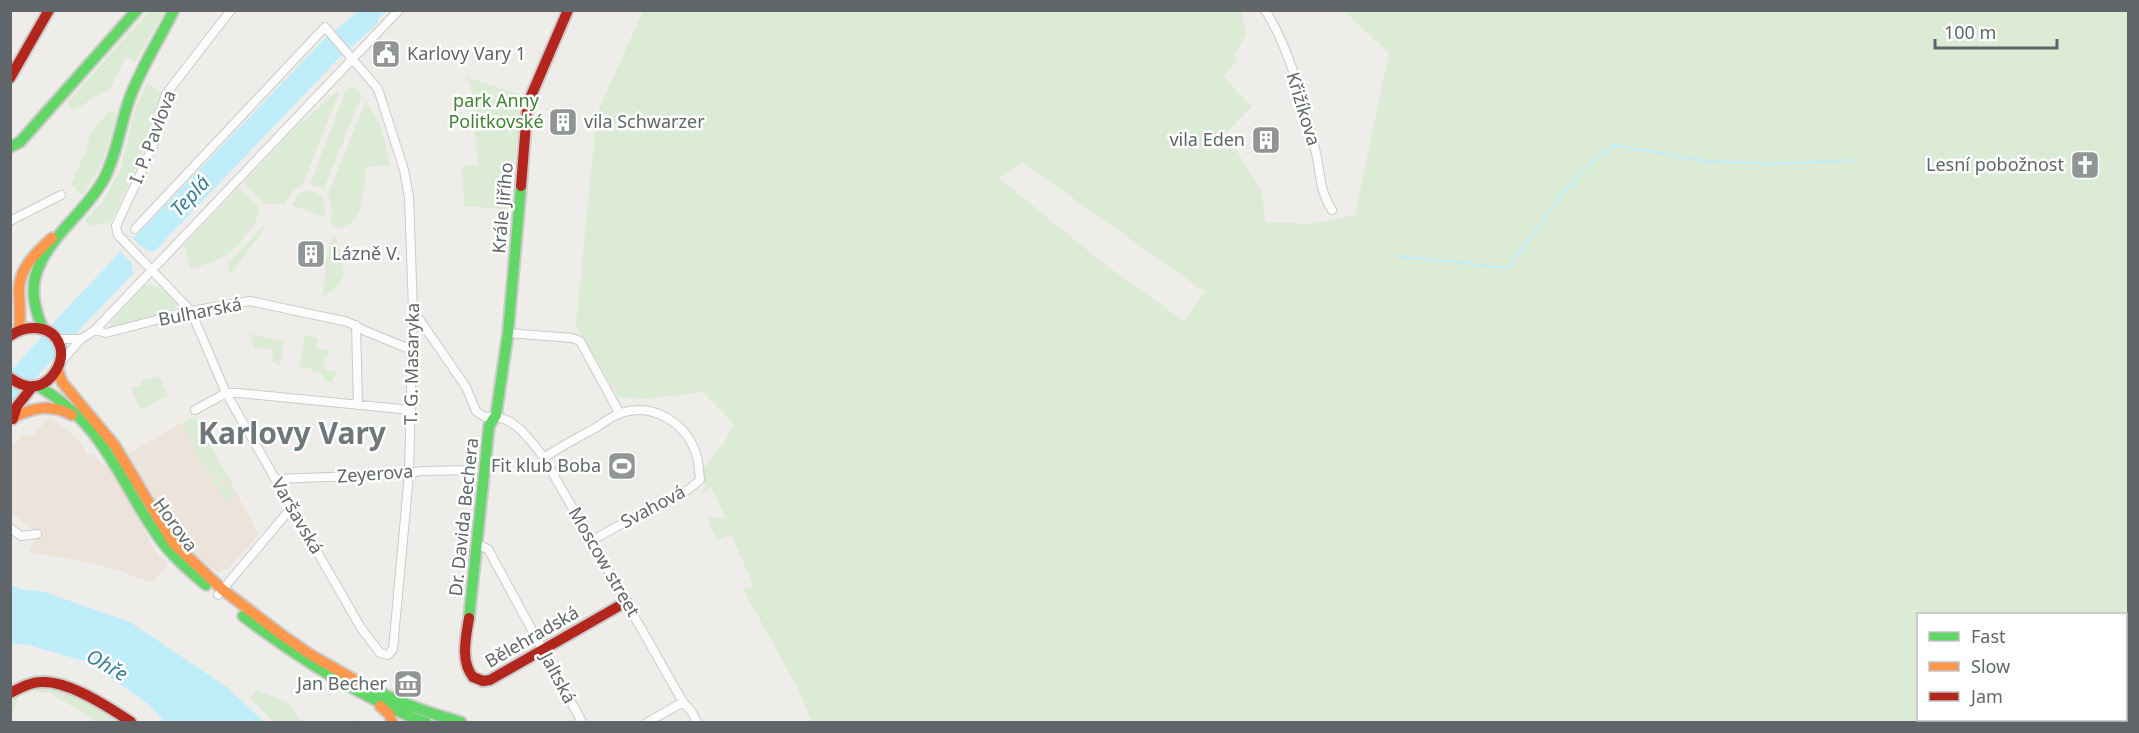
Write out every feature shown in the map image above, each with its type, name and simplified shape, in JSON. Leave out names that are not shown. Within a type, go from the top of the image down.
[{"type":"main road","points":[[10,78],[49,10]]},
{"type":"main road","points":[[10,147],[20,142],[137,10]]},
{"type":"main road","points":[[15,411],[33,386],[46,383],[59,366],[58,345],[43,329],[33,296],[37,272],[49,250],[92,198],[104,178],[112,161],[135,86],[174,10]]},
{"type":"main road","name":"Krále Jiřího","points":[[496,415],[508,333],[527,111],[531,96],[568,10]]},
{"type":"main road","points":[[13,333],[21,313],[19,292],[22,274],[38,252],[74,218]]},
{"type":"main road","points":[[13,333],[36,327],[43,329]]},
{"type":"main road","name":"Horova","points":[[59,366],[62,382],[115,446],[173,543],[221,593]]},
{"type":"main road","points":[[12,379],[15,411]]},
{"type":"main road","name":"Horova","points":[[12,379],[58,397],[72,409],[108,451],[169,550],[262,631],[310,659]]},
{"type":"main road","points":[[15,411],[51,406],[74,416],[92,432]]},
{"type":"main road","name":"Dr. Davida Bechera","points":[[465,658],[489,426],[496,415]]},
{"type":"main road","name":"Bělehradská","points":[[465,658],[466,668],[471,676],[482,682],[490,680],[626,602]]},
{"type":"main road","points":[[310,659],[368,697],[389,714],[392,723]]},
{"type":"main road","points":[[310,659],[389,698],[415,718],[461,723]]},
{"type":"main road","points":[[10,693],[30,683],[55,682],[69,686],[131,723]]},
{"type":"main road","points":[[368,697],[426,723]]},
{"type":"street","name":"I. P. Pavlova","points":[[125,244],[118,235],[116,226],[159,129],[162,103],[166,94],[231,10]]},
{"type":"street","name":"Křižíkova","points":[[1265,10],[1274,23],[1295,80],[1317,157],[1322,192],[1332,210]]},
{"type":"street","points":[[95,330],[398,12]]},
{"type":"street","name":"T. G. Masaryka","points":[[135,229],[325,27],[378,88],[404,170],[409,196],[413,310],[409,474],[393,649],[388,655],[384,655],[369,640]]},
{"type":"street","points":[[10,221],[62,195]]},
{"type":"street","name":"Varšavská","points":[[125,244],[191,311],[226,393],[369,640]]},
{"type":"street","name":"Bulharská","points":[[59,366],[81,339],[95,330],[106,333],[191,311],[241,302],[260,302],[348,322],[412,350]]},
{"type":"street","name":"Dr. Davida Bechera","points":[[413,310],[466,387],[476,411],[485,417],[496,415]]},
{"type":"street","points":[[358,405],[359,328]]},
{"type":"street","points":[[508,333],[572,338],[580,342],[620,414]]},
{"type":"street","name":"Bulharská","points":[[58,345],[70,340],[81,339]]},
{"type":"street","points":[[195,410],[226,393],[411,410]]},
{"type":"street","name":"Svahová","points":[[544,458],[620,414],[648,410],[672,420],[694,448],[698,458],[700,480],[658,507],[643,512],[591,541]]},
{"type":"street","name":"Moscow street","points":[[496,415],[518,428],[544,458],[683,702],[698,723]]},
{"type":"street","name":"Zeyerova","points":[[275,478],[474,470]]},
{"type":"street","points":[[221,593],[292,507]]},
{"type":"street","points":[[10,528],[21,536],[37,534]]},
{"type":"street","name":"Jaltská","points":[[478,545],[488,549],[582,723]]},
{"type":"street","points":[[648,723],[683,702]]},
{"type":"shaded area","points":[[50,416],[80,441],[88,456],[91,453],[109,470],[111,469],[159,557],[170,562],[152,583],[80,560],[29,553],[37,534],[11,512],[11,448],[23,434],[32,437]]},
{"type":"shaded area","points":[[192,417],[195,418],[259,534],[229,568],[218,573],[201,561],[169,526],[128,454]]},
{"type":"green space","points":[[149,11],[165,11],[136,61],[126,57],[109,91],[102,92],[74,111],[67,102]]},
{"type":"green space","points":[[643,11],[1242,11],[1246,35],[1234,54],[1237,60],[1223,77],[1252,107],[1226,133],[1261,191],[1266,222],[1312,224],[1355,215],[1389,53],[1344,11],[2128,11],[2128,722],[812,722],[797,687],[743,589],[754,586],[731,535],[717,539],[710,526],[709,517],[726,519],[711,487],[703,492],[705,483],[703,469],[725,441],[734,424],[703,392],[645,399],[618,397],[576,325],[597,113]],"holes":[[[1022,162],[1205,292],[1184,321],[1103,263],[999,178]]]},
{"type":"green space","name":"park Anny Politkovské","points":[[466,77],[523,97],[520,108],[511,210],[464,206],[462,166],[478,165],[471,89]]},
{"type":"green space","points":[[147,83],[161,92],[146,146],[110,222],[91,226],[85,221],[104,200],[120,171],[135,109]]},
{"type":"green space","points":[[351,87],[358,90],[361,97],[324,189],[310,184],[345,92]]},
{"type":"green space","points":[[336,92],[339,93],[302,186],[293,191],[285,204],[265,204],[243,183],[297,126]]},
{"type":"green space","points":[[366,100],[381,126],[390,165],[366,167],[363,195],[358,213],[346,225],[337,228],[330,222],[332,210],[328,194]]},
{"type":"green space","points":[[109,111],[117,113],[108,146],[101,165],[82,195],[71,184],[87,149],[90,134]]},
{"type":"green space","points":[[238,188],[259,208],[259,214],[252,228],[223,257],[191,269],[184,245]]},
{"type":"green space","points":[[306,191],[320,196],[325,207],[324,217],[292,205],[298,195]]},
{"type":"green space","points":[[266,223],[260,235],[232,272],[229,272],[228,263]]},
{"type":"green space","points":[[333,237],[337,238],[344,273],[336,287],[323,296],[326,260]]},
{"type":"green space","points":[[152,285],[161,288],[177,304],[174,312],[110,329],[111,322],[144,286]]},
{"type":"green space","points":[[250,334],[284,342],[280,366],[272,360],[274,350],[254,348]]},
{"type":"green space","points":[[305,335],[318,338],[316,349],[329,349],[327,358],[324,359],[325,371],[336,371],[333,383],[323,380],[322,374],[312,372],[311,368],[299,367]]},
{"type":"green space","points":[[159,376],[168,395],[141,410],[130,388],[141,385],[143,380]]},
{"type":"green space","points":[[192,417],[195,418],[234,487],[215,474],[210,476],[184,428],[184,422]]},
{"type":"green space","points":[[216,478],[236,496],[225,502],[212,479]]},
{"type":"green space","points":[[38,686],[57,687],[73,692],[119,722],[97,722],[49,692],[42,693],[33,690],[19,696],[11,718],[10,698],[25,689]]},
{"type":"green space","points":[[256,690],[287,702],[302,722],[274,722],[250,698]]},
{"type":"water","name":"Teplá","points":[[359,11],[386,11],[378,19],[378,23],[340,57],[82,327],[11,405],[11,371],[64,311],[324,39]]},
{"type":"water","name":"Ohře","points":[[10,585],[23,590],[42,591],[130,622],[228,688],[264,722],[165,722],[147,703],[88,662],[28,645],[11,644]]},
{"type":"pier","points":[[133,239],[146,250],[154,252],[133,273],[131,262],[121,252]]},
{"type":"waterway","points":[[1396,256],[1508,268],[1569,186],[1597,157],[1613,145],[1705,161],[1774,164],[1855,160]]},
{"type":"railway","points":[[10,560],[43,562],[105,575],[191,610],[291,668],[333,698],[358,722]]},
{"type":"traffic: fast","points":[[10,147],[20,142],[137,10]]},
{"type":"traffic: fast","points":[[43,329],[34,300],[37,271],[50,246],[88,202],[104,179],[112,160],[133,88],[174,10]]},
{"type":"traffic: fast","points":[[469,618],[489,426],[496,415],[508,333],[521,186]]},
{"type":"traffic: fast","points":[[38,386],[80,418],[96,436],[160,539],[176,558],[206,585]]},
{"type":"traffic: fast","points":[[243,616],[326,673],[379,702],[426,722]]},
{"type":"traffic: fast","points":[[364,685],[412,706],[461,722]]},
{"type":"traffic: slow","points":[[19,329],[19,290],[22,275],[30,261],[52,238]]},
{"type":"traffic: slow","points":[[58,370],[62,382],[115,446],[173,543],[223,590],[282,635],[311,655],[364,685]]},
{"type":"traffic: slow","points":[[14,417],[43,408],[57,409],[72,415]]},
{"type":"traffic: slow","points":[[380,706],[389,714],[392,722]]},
{"type":"traffic: jam","points":[[10,78],[49,10]]},
{"type":"traffic: jam","points":[[521,186],[527,111],[531,96],[568,10]]},
{"type":"traffic: jam","points":[[10,336],[24,329],[45,330],[56,339],[61,352],[56,371],[42,384],[25,386],[10,378]]},
{"type":"traffic: jam","points":[[13,419],[17,406],[33,386]]},
{"type":"traffic: jam","points":[[469,618],[465,649],[466,664],[473,677],[483,681],[490,680],[626,602]]},
{"type":"traffic: jam","points":[[10,693],[37,682],[63,685],[88,696],[131,722]]},
{"type":"place","name":"Karlovy Vary 1","points":[[386,54]]},
{"type":"place","name":"vila Schwarzer","points":[[563,122]]},
{"type":"place","name":"vila Eden","points":[[1266,140]]},
{"type":"place","name":"Lesní pobožnost","points":[[2085,165]]},
{"type":"place","name":"Lázně V.","points":[[311,254]]},
{"type":"place","name":"Fit klub Boba","points":[[622,466]]},
{"type":"place","name":"Jan Becher","points":[[408,684]]},
{"type":"district","name":"Karlovy Vary","points":[[292,434]]}]
